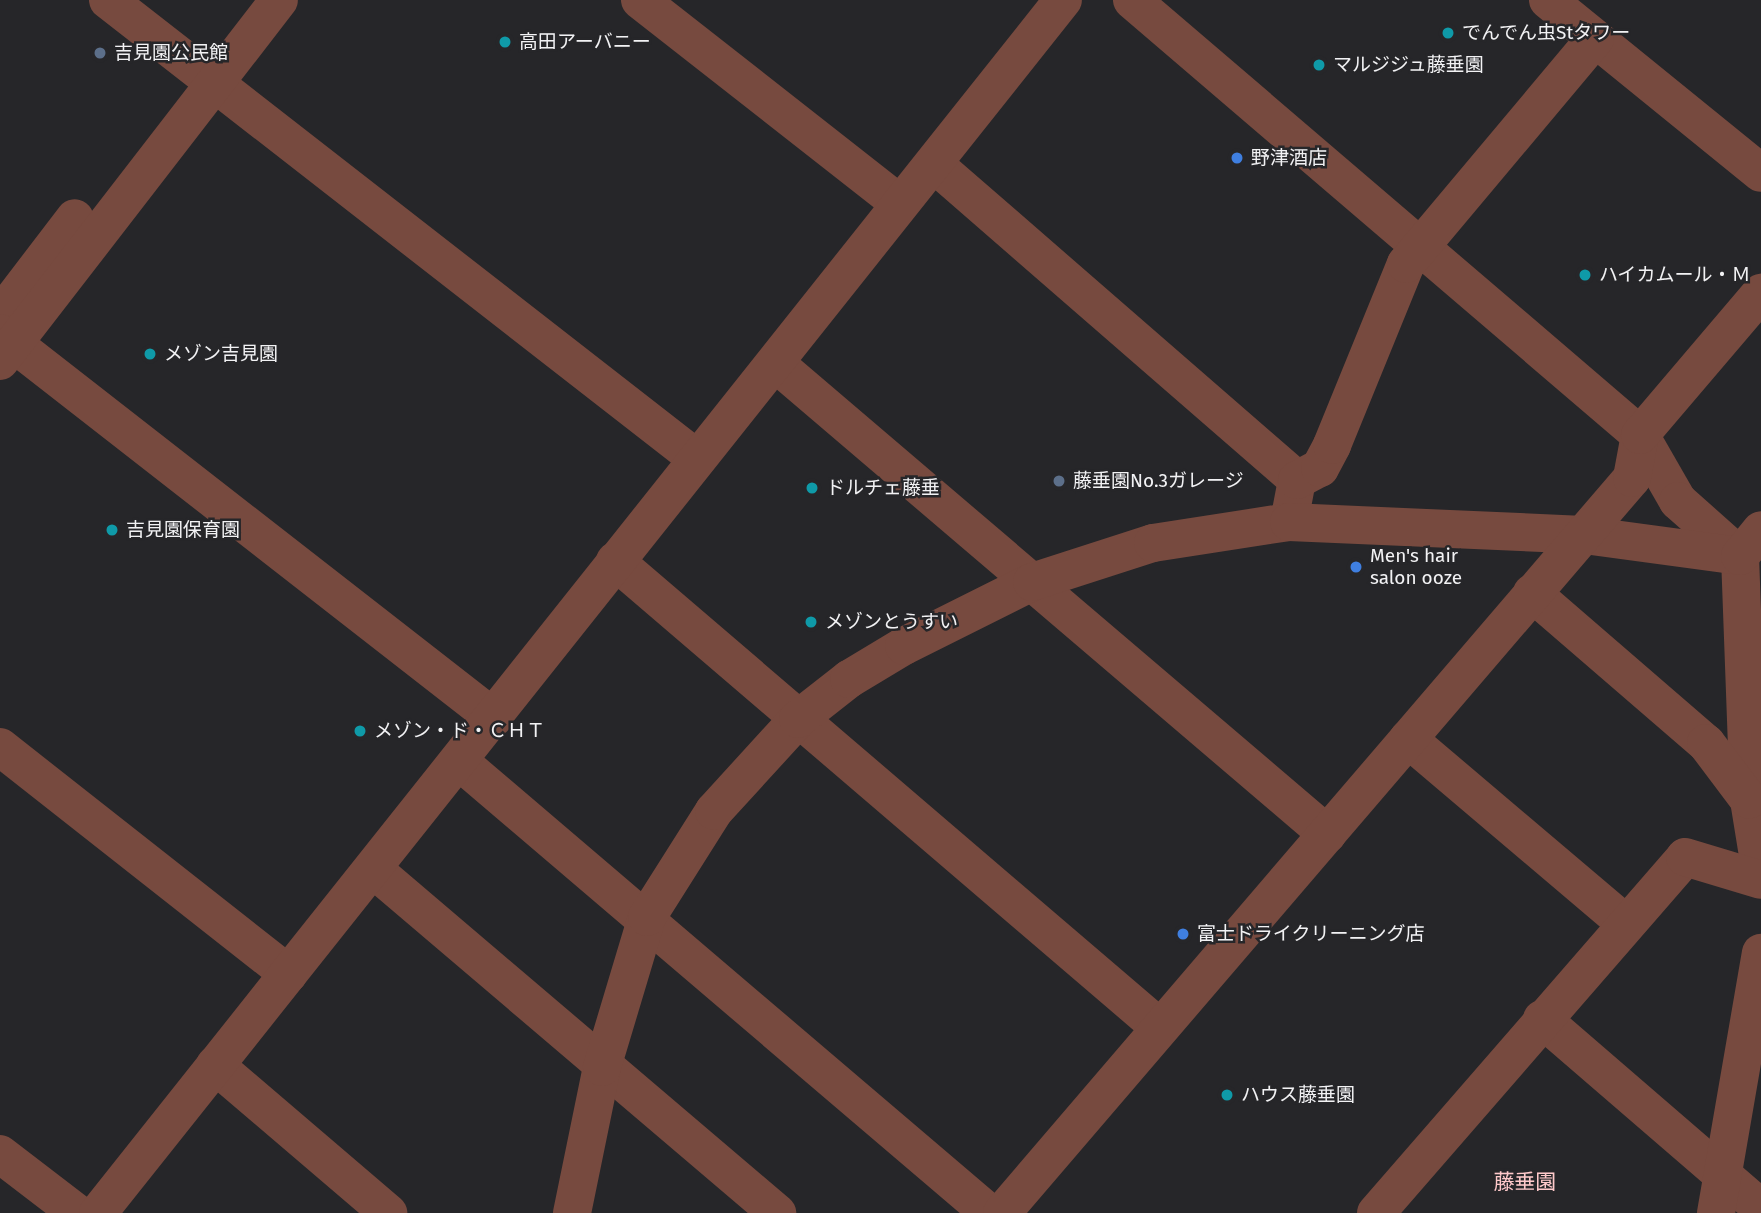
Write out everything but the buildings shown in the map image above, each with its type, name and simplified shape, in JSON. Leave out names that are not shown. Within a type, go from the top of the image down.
[{"type":"street","points":[[108,0],[696,458]]},
{"type":"street","points":[[244,0],[202,74],[3,338],[494,718]]},
{"type":"street","points":[[202,74],[279,0]]},
{"type":"street","points":[[640,0],[900,204]]},
{"type":"street","points":[[98,1213],[1063,0]]},
{"type":"street","points":[[1132,0],[1640,435],[1678,500],[1750,543]]},
{"type":"street","points":[[1548,0],[1761,173]]},
{"type":"street","points":[[1297,480],[1320,468],[1326,457],[1406,264],[1595,39]]},
{"type":"street","points":[[934,164],[1297,480]]},
{"type":"street","points":[[1002,1213],[1632,478],[1640,435],[1761,293]]},
{"type":"street","points":[[775,363],[1327,834]]},
{"type":"street","points":[[1289,522],[1297,480]]},
{"type":"street","points":[[572,1213],[602,1067],[647,917],[714,811],[798,719],[849,678],[904,646],[1032,582],[1153,543],[1289,522],[1750,543]]},
{"type":"street","points":[[1750,543],[1749,800],[1761,874]]},
{"type":"street","points":[[615,561],[1159,1027]]},
{"type":"street","points":[[1532,593],[1706,743],[1749,800]]},
{"type":"street","points":[[1408,739],[1626,923]]},
{"type":"street","points":[[0,747],[288,974]]},
{"type":"street","points":[[460,761],[647,917],[989,1213]]},
{"type":"street","points":[[1376,1213],[1542,1018],[1685,858],[1761,880]]},
{"type":"street","points":[[373,869],[602,1067],[777,1213]]},
{"type":"street","points":[[1721,1195],[1761,953]]},
{"type":"street","points":[[1542,1018],[1721,1195],[1761,1208]]},
{"type":"street","points":[[215,1065],[388,1213]]},
{"type":"street","points":[[0,1154],[77,1213]]},
{"type":"place","name":"でんでん虫Stタワー","points":[[1448,33]]},
{"type":"place","name":"高田アーバニー","points":[[505,42]]},
{"type":"place","name":"吉見園公民館","points":[[100,53]]},
{"type":"place","name":"マルジジュ藤垂園","points":[[1319,65]]},
{"type":"place","name":"野津酒店","points":[[1237,158]]},
{"type":"place","name":"ハイカムール・Ｍ","points":[[1585,275]]},
{"type":"place","name":"メゾン吉見園","points":[[150,354]]},
{"type":"place","name":"藤垂園No.3ガレージ","points":[[1059,481]]},
{"type":"place","name":"ドルチェ藤垂","points":[[812,488]]},
{"type":"place","name":"吉見園保育園","points":[[112,530]]},
{"type":"place","name":"Men's hair salon ooze","points":[[1356,567]]},
{"type":"place","name":"メゾンとうすい","points":[[811,622]]},
{"type":"place","name":"メゾン・ド・ＣＨＴ","points":[[360,731]]},
{"type":"place","name":"富士ドライクリーニング店","points":[[1183,934]]},
{"type":"place","name":"ハウス藤垂園","points":[[1227,1095]]},
{"type":"district","name":"藤垂園","points":[[1525,1182]]}]
